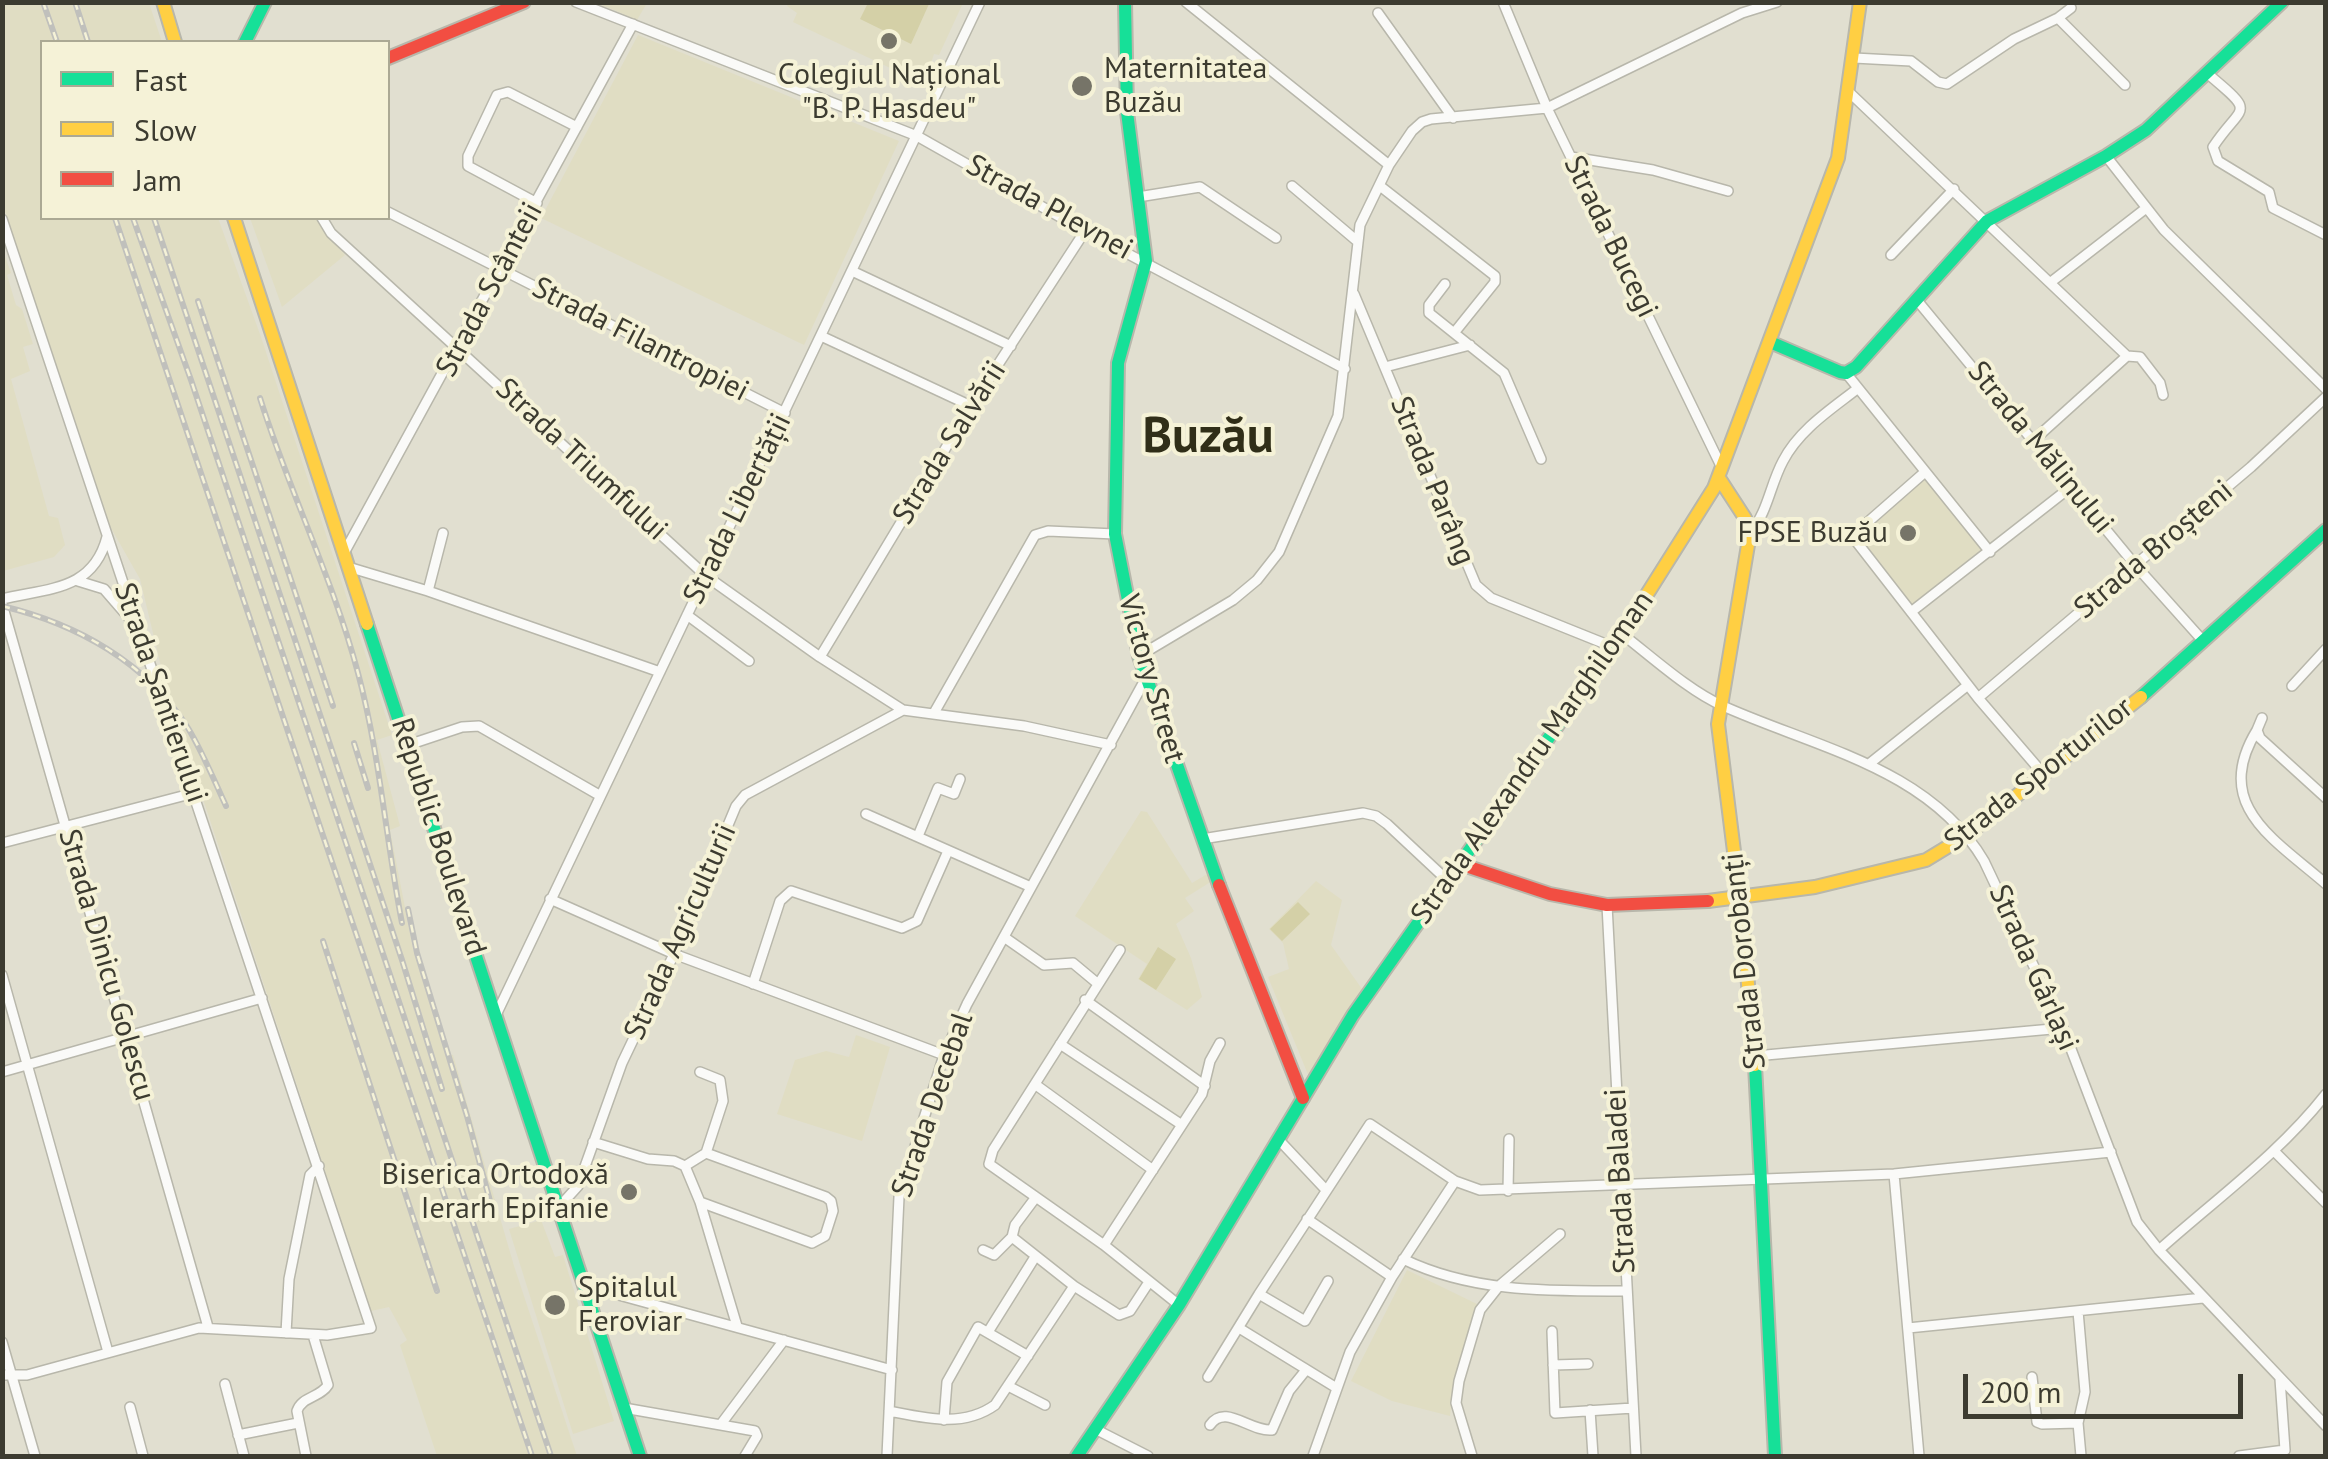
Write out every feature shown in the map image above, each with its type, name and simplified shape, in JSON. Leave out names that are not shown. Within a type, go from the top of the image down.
[{"type":"main road","points":[[163,2],[175,40]]},
{"type":"main road","points":[[246,40],[264,2]]},
{"type":"main road","points":[[390,57],[524,2]]},
{"type":"main road","name":"Victory Street","points":[[1126,2],[1127,112],[1146,261],[1118,363],[1114,534],[1138,656],[1202,839],[1304,1098]]},
{"type":"main road","name":"Strada Alexandru Marghiloman","points":[[1077,1456],[1179,1305],[1353,1015],[1622,634],[1720,473],[1830,182],[1850,92],[1860,2]]},
{"type":"main road","points":[[1770,342],[1846,373],[1866,357],[1988,221],[2146,130],[2282,2]]},
{"type":"main road","name":"Republic Boulevard","points":[[235,220],[640,1456]]},
{"type":"main road","points":[[1720,473],[1746,518],[1750,534]]},
{"type":"main road","name":"Strada Sporturilor","points":[[1460,864],[1550,894],[1608,905],[1740,898],[1882,873],[1926,860],[1967,836],[2044,776],[2204,642],[2326,530]]},
{"type":"main road","name":"Strada Dorobanți","points":[[1750,534],[1719,704],[1718,733],[1740,898],[1755,1056],[1774,1456]]},
{"type":"street","name":"Strada Plevnei","points":[[576,2],[918,136],[1085,231],[1345,368]]},
{"type":"street","name":"Strada Libertății","points":[[496,1016],[980,2]]},
{"type":"street","points":[[1186,2],[1389,165]]},
{"type":"street","name":"Strada Bucegi","points":[[1503,2],[1547,108],[1720,473]]},
{"type":"street","points":[[1138,656],[1233,600],[1257,580],[1279,552],[1338,416],[1360,225],[1389,165],[1412,131],[1422,122],[1547,108],[1742,13],[1777,2]]},
{"type":"street","points":[[1854,58],[1911,61],[1938,82],[1947,84],[2072,8]]},
{"type":"street","points":[[1378,13],[1453,118]]},
{"type":"street","points":[[2058,18],[2126,86]]},
{"type":"street","name":"Strada Scânteii","points":[[346,560],[633,24]]},
{"type":"street","points":[[2208,74],[2235,96],[2241,106],[2239,118],[2213,147],[2218,161],[2269,192],[2272,208],[2326,235]]},
{"type":"street","points":[[537,203],[468,166],[468,156],[497,95],[508,92],[577,128]]},
{"type":"street","points":[[1850,92],[2127,356],[2140,357],[2160,383],[2163,395]]},
{"type":"street","points":[[2106,156],[2145,209],[2326,389]]},
{"type":"street","points":[[1571,157],[1654,170],[1728,191]]},
{"type":"street","points":[[1292,186],[1357,241]]},
{"type":"street","points":[[1380,186],[1495,276],[1495,282],[1454,333]]},
{"type":"street","points":[[1138,196],[1200,187],[1276,238]]},
{"type":"street","points":[[1891,255],[1954,189]]},
{"type":"street","points":[[2051,282],[2145,209]]},
{"type":"street","name":"Strada Filantropiei","points":[[390,213],[785,413]]},
{"type":"street","name":"Strada Șantierului","points":[[2,219],[371,1328],[313,1335]]},
{"type":"street","name":"Strada Triumfului","points":[[323,221],[706,576],[903,710]]},
{"type":"street","name":"Strada Salvării","points":[[820,657],[971,406],[1085,231]]},
{"type":"street","points":[[852,271],[1011,346]]},
{"type":"street","points":[[1445,284],[1428,310],[1506,375],[1541,459]]},
{"type":"street","name":"Strada Parâng","points":[[1354,292],[1476,585],[1490,598],[1613,647]]},
{"type":"street","name":"Strada Mălinului","points":[[1916,299],[2136,566],[2204,642]]},
{"type":"street","points":[[821,336],[971,406]]},
{"type":"street","points":[[1386,367],[1470,345]]},
{"type":"street","points":[[2035,439],[2127,356]]},
{"type":"street","points":[[1846,373],[1990,552]]},
{"type":"street","points":[[1750,534],[1759,522],[1789,451],[1810,427],[1857,389]]},
{"type":"street","name":"Strada Broșteni","points":[[1978,698],[2251,467],[2326,397]]},
{"type":"street","points":[[1924,472],[1852,536],[2044,776]]},
{"type":"street","points":[[1912,612],[2072,486]]},
{"type":"street","points":[[934,714],[1035,536],[1048,531],[1114,534]]},
{"type":"street","points":[[428,590],[443,533]]},
{"type":"street","points":[[2,601],[78,582],[99,559],[108,535]]},
{"type":"street","points":[[346,560],[660,672]]},
{"type":"street","points":[[78,582],[111,594],[138,631]]},
{"type":"street","name":"Strada Dinicu Golescu","points":[[2,601],[208,1327]]},
{"type":"street","points":[[687,615],[749,661]]},
{"type":"street","name":"Strada Gârlași","points":[[1622,634],[1719,704],[1869,764],[1924,796],[1967,836],[1984,861],[2063,1028],[2138,1222],[2158,1250],[2326,1426]]},
{"type":"street","points":[[2292,686],[2326,650]]},
{"type":"street","name":"Strada Decebal","points":[[887,1456],[899,1197],[944,1055],[967,1004],[1146,678]]},
{"type":"street","points":[[1869,764],[1968,685]]},
{"type":"street","points":[[903,710],[1024,726],[1111,745]]},
{"type":"street","name":"Strada Agriculturii","points":[[560,1207],[578,1186],[622,1063],[674,954],[739,800],[759,785],[903,710]]},
{"type":"street","points":[[2262,718],[2240,768],[2245,807],[2262,829],[2326,884]]},
{"type":"street","points":[[408,745],[479,726],[599,795]]},
{"type":"street","points":[[2257,730],[2270,749],[2326,798]]},
{"type":"street","points":[[918,836],[938,788],[954,794],[960,780]]},
{"type":"street","points":[[2,843],[194,793]]},
{"type":"street","points":[[1202,839],[1363,813],[1387,824],[1448,880]]},
{"type":"street","points":[[866,814],[1031,887]]},
{"type":"street","points":[[753,984],[786,893],[791,891],[902,928],[917,921],[948,851]]},
{"type":"street","points":[[550,899],[674,954],[944,1055]]},
{"type":"street","name":"Strada Baladei","points":[[1608,905],[1636,1456]]},
{"type":"street","points":[[1004,937],[1044,966],[1073,964],[1097,983]]},
{"type":"street","points":[[1120,950],[993,1150],[989,1164],[1179,1305]]},
{"type":"street","points":[[2,974],[108,1352]]},
{"type":"street","points":[[2,1072],[262,998]]},
{"type":"street","points":[[1086,1000],[1205,1086]]},
{"type":"street","points":[[1755,1056],[2063,1028]]},
{"type":"street","points":[[1104,1246],[1205,1086],[1210,1062],[1220,1043]]},
{"type":"street","points":[[1060,1044],[1182,1125]]},
{"type":"street","points":[[685,1166],[706,1153],[724,1093],[720,1080],[700,1072]]},
{"type":"street","points":[[1036,1085],[1153,1170]]},
{"type":"street","points":[[2158,1250],[2244,1174],[2275,1152],[2326,1094]]},
{"type":"street","points":[[1208,1377],[1370,1124],[1455,1181],[1480,1190],[1508,1192],[1894,1174],[2111,1152]]},
{"type":"street","points":[[1508,1192],[1509,1138]]},
{"type":"street","points":[[1278,1140],[1326,1190]]},
{"type":"street","points":[[592,1142],[685,1166],[700,1202],[737,1326]]},
{"type":"street","points":[[2275,1152],[2326,1203]]},
{"type":"street","points":[[700,1202],[812,1243],[825,1236],[834,1210],[826,1197],[706,1153]]},
{"type":"street","points":[[286,1333],[294,1255],[310,1175],[318,1166]]},
{"type":"street","points":[[1894,1174],[1919,1456]]},
{"type":"street","points":[[1313,1456],[1350,1352],[1392,1277],[1455,1181]]},
{"type":"street","points":[[983,1250],[994,1255],[1012,1238],[1015,1225],[1036,1197]]},
{"type":"street","points":[[1306,1219],[1392,1277]]},
{"type":"street","points":[[1472,1456],[1456,1403],[1458,1381],[1480,1310],[1499,1286],[1560,1234]]},
{"type":"street","points":[[1012,1238],[1119,1315],[1130,1311],[1149,1282]]},
{"type":"street","points":[[988,1332],[1034,1257]]},
{"type":"street","points":[[1403,1260],[1456,1281],[1545,1291],[1626,1291]]},
{"type":"street","points":[[1259,1294],[1305,1321],[1328,1281]]},
{"type":"street","points":[[586,1286],[892,1370]]},
{"type":"street","points":[[890,1411],[944,1420],[985,1412],[995,1405],[1074,1286]]},
{"type":"street","points":[[1908,1328],[2203,1298]]},
{"type":"street","points":[[2078,1311],[2085,1392],[2078,1424],[2081,1456]]},
{"type":"street","points":[[7,1376],[27,1376],[208,1327],[313,1335],[328,1385],[299,1405],[298,1423],[306,1456]]},
{"type":"street","points":[[944,1420],[946,1382],[978,1327],[1028,1356]]},
{"type":"street","points":[[1239,1328],[1335,1387]]},
{"type":"street","points":[[1552,1331],[1555,1413],[1633,1408]]},
{"type":"street","points":[[721,1424],[784,1340]]},
{"type":"street","points":[[2,1342],[7,1376],[35,1456]]},
{"type":"street","points":[[1553,1365],[1588,1364]]},
{"type":"street","points":[[1210,1426],[1223,1415],[1260,1430],[1272,1430],[1289,1391],[1306,1370]]},
{"type":"street","points":[[2032,1377],[2037,1422],[2078,1424]]},
{"type":"street","points":[[2239,1456],[2285,1450],[2280,1379]]},
{"type":"street","points":[[226,1384],[244,1456]]},
{"type":"street","points":[[1008,1386],[1045,1405]]},
{"type":"street","points":[[130,1407],[143,1456]]},
{"type":"street","points":[[624,1408],[756,1433],[745,1456]]},
{"type":"street","points":[[1590,1410],[1593,1456]]},
{"type":"street","points":[[238,1435],[298,1423]]},
{"type":"street","points":[[1096,1429],[1148,1456]]},
{"type":"shaded area","name":"Colegiul Național \"B. P. Hasdeu\"","points":[[789,2],[967,3],[963,3],[939,55],[934,54],[924,84],[793,22],[797,13],[787,6]]},
{"type":"shaded area","points":[[2,3],[149,3],[161,40],[40,40],[40,220],[219,220],[392,735],[377,740],[400,826],[390,830],[413,949],[446,1054],[453,1055],[514,1266],[577,1456],[437,1456],[400,1345],[407,1340],[389,1307],[371,1311],[165,683],[140,579],[111,528],[3,206]]},
{"type":"shaded area","points":[[597,3],[647,3],[637,20]]},
{"type":"shaded area","points":[[868,3],[929,4],[911,44],[860,19]]},
{"type":"shaded area","points":[[638,35],[899,141],[804,345],[541,218]]},
{"type":"shaded area","points":[[251,220],[318,220],[345,255],[282,307]]},
{"type":"shaded area","points":[[2,248],[16,305],[22,309],[33,344],[23,347],[30,371],[11,379],[49,516],[58,518],[65,545],[54,557],[3,571]]},
{"type":"shaded area","points":[[1925,472],[1990,552],[1911,612],[1852,536]]},
{"type":"shaded area","points":[[1141,811],[1147,812],[1192,883],[1209,873],[1212,881],[1185,898],[1194,911],[1176,924],[1202,997],[1187,1010],[1138,979],[1147,964],[1075,916]]},
{"type":"shaded area","points":[[1316,881],[1342,900],[1331,945],[1362,989],[1309,1077],[1268,977],[1289,969],[1283,943],[1269,929]]},
{"type":"shaded area","points":[[1298,902],[1310,914],[1282,941],[1270,929]]},
{"type":"shaded area","points":[[1158,947],[1176,959],[1156,990],[1139,979]]},
{"type":"shaded area","points":[[856,1035],[890,1047],[862,1141],[777,1114],[795,1060],[826,1051],[849,1057]]},
{"type":"shaded area","name":"Spitalul Feroviar","points":[[541,1220],[555,1257],[563,1255],[614,1421],[573,1434],[509,1229]]},
{"type":"shaded area","points":[[1407,1270],[1477,1304],[1454,1380],[1450,1416],[1392,1401],[1351,1381]]},
{"type":"railway","points":[[43,2],[56,40]]},
{"type":"railway","points":[[75,2],[87,40]]},
{"type":"railway","points":[[116,220],[532,1456]]},
{"type":"railway","points":[[134,220],[191,380],[551,1456]]},
{"type":"railway","points":[[155,220],[442,1089]]},
{"type":"railway","points":[[198,301],[333,706]]},
{"type":"railway","points":[[260,398],[358,673],[372,735],[402,923]]},
{"type":"railway","points":[[2,606],[83,635],[152,684],[188,728],[226,806]]},
{"type":"railway","points":[[354,743],[368,788]]},
{"type":"railway","points":[[408,909],[417,953],[493,1212]]},
{"type":"railway","points":[[323,941],[437,1291]]},
{"type":"traffic: fast","points":[[246,40],[265,2]]},
{"type":"traffic: fast","points":[[1125,2],[1127,112],[1146,261],[1118,363],[1115,534],[1139,656],[1219,885]]},
{"type":"traffic: fast","points":[[1770,342],[1840,372],[1856,367],[1987,221],[2146,130],[2282,2]]},
{"type":"traffic: fast","points":[[2141,697],[2326,530]]},
{"type":"traffic: fast","points":[[1077,1456],[1179,1305],[1353,1015],[1644,599]]},
{"type":"traffic: fast","points":[[367,624],[640,1456]]},
{"type":"traffic: fast","points":[[1755,1065],[1775,1456]]},
{"type":"traffic: slow","points":[[163,2],[174,40]]},
{"type":"traffic: slow","points":[[1644,599],[1714,488],[1838,158],[1860,2]]},
{"type":"traffic: slow","points":[[235,220],[367,624]]},
{"type":"traffic: slow","points":[[1719,478],[1745,518],[1750,533],[1718,724],[1742,915],[1755,1065]]},
{"type":"traffic: slow","points":[[1708,901],[1815,887],[1926,860],[1967,835],[2141,697]]},
{"type":"traffic: jam","points":[[390,57],[524,2]]},
{"type":"traffic: jam","points":[[1460,864],[1550,894],[1607,905],[1708,901]]},
{"type":"traffic: jam","points":[[1219,885],[1303,1098]]},
{"type":"place","name":"Colegiul Național \"B. P. Hasdeu\"","points":[[889,41]]},
{"type":"place","name":"Maternitatea Buzău","points":[[1082,86]]},
{"type":"place","name":"FPSE Buzău","points":[[1908,533]]},
{"type":"place","name":"Biserica Ortodoxă Ierarh Epifanie","points":[[629,1192]]},
{"type":"place","name":"Spitalul Feroviar","points":[[555,1305]]},
{"type":"district","name":"Buzău","points":[[1208,438]]}]
